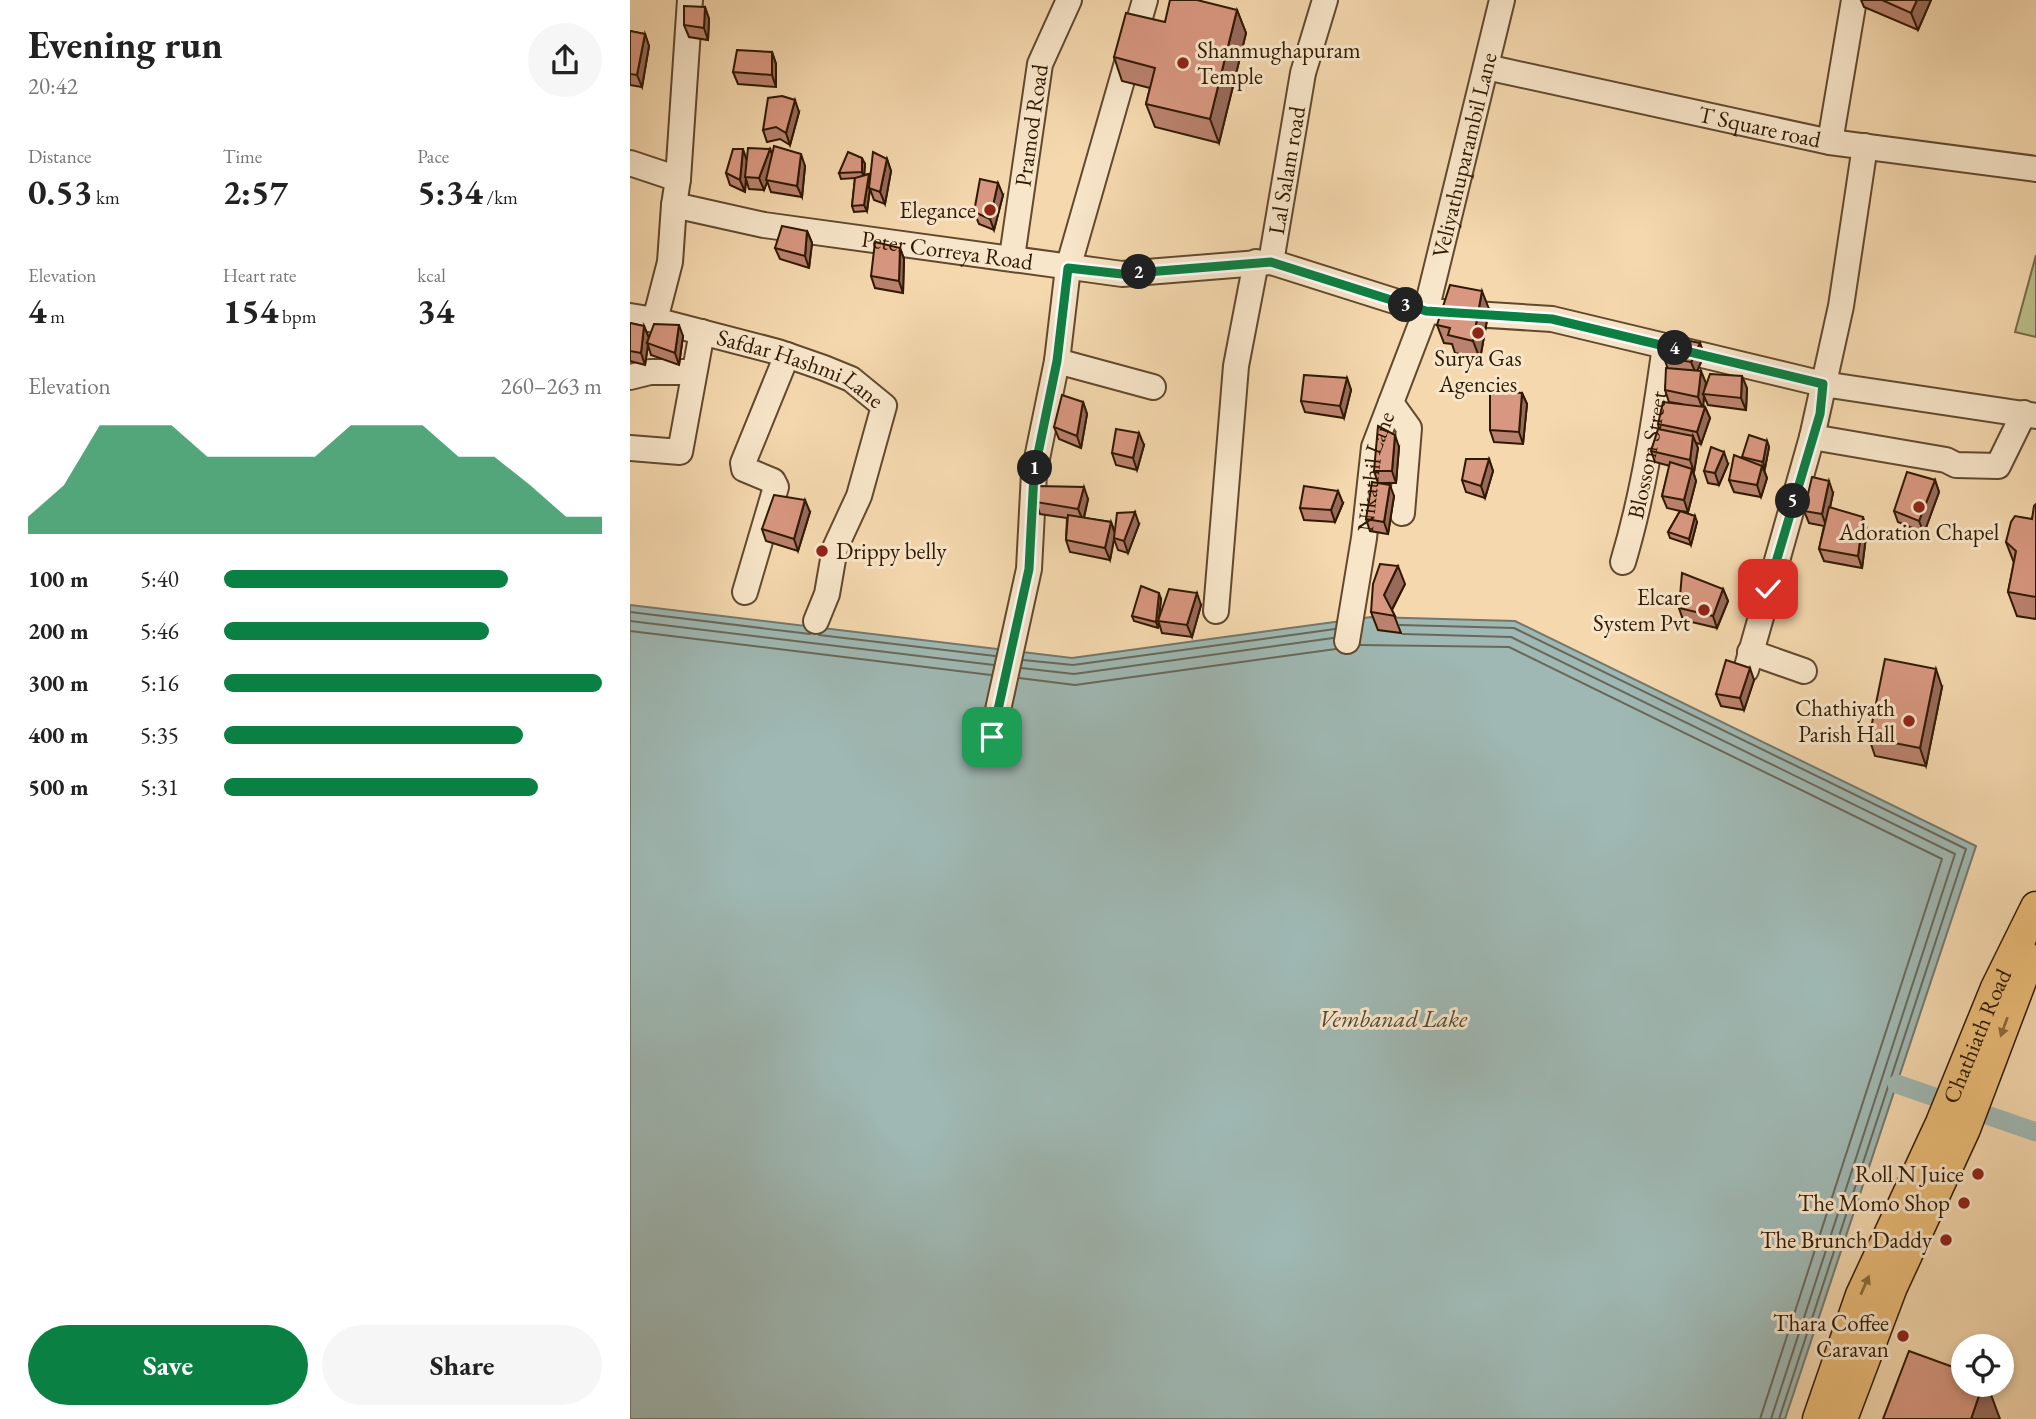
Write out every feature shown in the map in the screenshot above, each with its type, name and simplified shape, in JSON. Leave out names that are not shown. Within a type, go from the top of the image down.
[{"type":"main road","name":"Chathiath Road","points":[[1842,1419],[1892,1287],[1984,1067],[2009,959],[2023,939],[2036,907]]},
{"type":"main road","name":"Chathiath Road","points":[[1818,1419],[1861,1295],[1952,1141]]},
{"type":"street","points":[[655,320],[670,262],[690,0]]},
{"type":"street","name":"Pramod Road","points":[[1012,257],[1040,64],[1069,0]]},
{"type":"street","points":[[992,737],[1029,569],[1034,473],[1057,361],[1068,268],[1145,0]]},
{"type":"street","name":"Lal Salam road","points":[[1216,611],[1236,366],[1264,262],[1303,73],[1325,0]]},
{"type":"street","name":"Veliyathuparambil Lane","points":[[1426,311],[1502,0]]},
{"type":"street","points":[[1830,142],[1854,0]]},
{"type":"street","name":"T Square road","points":[[1486,67],[1830,142],[2036,169]]},
{"type":"street","points":[[1804,671],[1748,661],[1820,414],[1823,384],[1841,306],[1865,146]]},
{"type":"street","points":[[630,163],[678,179]]},
{"type":"street","name":"Peter Correya Road","points":[[674,205],[764,225],[1122,274],[1264,262],[1426,311],[1552,319],[1823,384],[2030,414]]},
{"type":"street","name":"Nikathil Lane","points":[[1347,641],[1364,538],[1374,447],[1426,311]]},
{"type":"street","name":"Safdar Hashmi Lane","points":[[630,316],[655,320],[787,355],[851,379],[884,406],[859,496],[835,548],[827,594],[816,621]]},
{"type":"street","points":[[630,448],[680,452],[702,332]]},
{"type":"street","name":"Blossom Street","points":[[1623,562],[1634,525],[1656,415],[1665,346]]},
{"type":"street","points":[[744,593],[776,487],[773,481],[750,474],[744,469],[743,463],[787,355]]},
{"type":"street","points":[[1057,361],[1153,387]]},
{"type":"street","points":[[630,377],[650,372],[694,372]]},
{"type":"street","points":[[1391,403],[1409,428],[1402,513]]},
{"type":"street","points":[[1812,437],[1946,460],[1956,465],[1998,466],[2030,414]]},
{"type":"green space","points":[[2036,255],[2036,337],[2015,332]]},
{"type":"water","name":"Vembanad Lake","points":[[630,605],[1072,658],[1371,617],[1515,621],[1976,846],[1785,1419],[630,1419]]},
{"type":"building","name":"Shanmughapuram Temple","points":[[1170,0],[1197,0],[1237,10],[1210,119],[1146,104],[1155,68],[1114,57],[1126,13],[1165,22]]},
{"type":"building","points":[[1882,0],[1917,0],[1911,13]]},
{"type":"building","points":[[684,6],[705,7],[704,28],[684,25]]},
{"type":"building","points":[[630,31],[645,34],[637,75],[630,74]]},
{"type":"building","points":[[737,50],[772,52],[772,75],[733,72]]},
{"type":"building","points":[[782,96],[795,100],[786,133],[776,127],[763,130],[768,98]]},
{"type":"building","points":[[774,146],[801,154],[797,186],[766,180]]},
{"type":"building","points":[[748,148],[770,149],[759,178],[745,177]]},
{"type":"building","points":[[733,149],[743,149],[740,180],[726,173]]},
{"type":"building","points":[[848,152],[862,158],[862,172],[839,173]]},
{"type":"building","points":[[873,152],[887,159],[880,192],[869,188]]},
{"type":"building","points":[[869,174],[864,205],[852,206],[855,178]]},
{"type":"building","points":[[980,179],[998,183],[990,219],[974,212]]},
{"type":"building","points":[[782,226],[807,231],[805,256],[775,248]]},
{"type":"building","points":[[875,242],[900,248],[899,281],[871,276]]},
{"type":"building","points":[[1450,285],[1482,291],[1473,341],[1448,335],[1450,328],[1437,325]]},
{"type":"building","points":[[630,323],[644,326],[641,353],[630,351]]},
{"type":"building","points":[[654,324],[679,325],[675,353],[647,343]]},
{"type":"building","points":[[1665,336],[1700,343],[1691,362],[1664,358]]},
{"type":"building","points":[[1666,368],[1701,371],[1698,397],[1665,390]]},
{"type":"building","points":[[1710,374],[1742,376],[1741,398],[1703,394]]},
{"type":"building","points":[[1304,375],[1347,378],[1340,406],[1301,401]]},
{"type":"building","points":[[1490,391],[1522,393],[1519,432],[1490,430]]},
{"type":"building","points":[[1062,395],[1083,402],[1077,436],[1054,427]]},
{"type":"building","points":[[1663,402],[1705,407],[1697,432],[1658,424]]},
{"type":"building","points":[[1378,426],[1395,435],[1392,471],[1374,471]]},
{"type":"building","points":[[1116,429],[1139,433],[1133,458],[1112,453]]},
{"type":"building","points":[[1658,429],[1693,436],[1690,460],[1651,451]]},
{"type":"building","points":[[1749,435],[1767,441],[1763,462],[1742,457]]},
{"type":"building","points":[[1711,447],[1724,452],[1715,473],[1704,471]]},
{"type":"building","points":[[1734,455],[1762,466],[1757,485],[1729,480]]},
{"type":"building","points":[[1466,459],[1489,459],[1481,486],[1462,480]]},
{"type":"building","points":[[1670,462],[1692,469],[1684,500],[1662,496]]},
{"type":"building","points":[[1907,472],[1935,480],[1919,521],[1894,511]]},
{"type":"building","points":[[1812,477],[1829,481],[1822,514],[1804,511]]},
{"type":"building","points":[[1372,482],[1390,485],[1384,522],[1366,519]]},
{"type":"building","points":[[1037,486],[1084,487],[1078,509],[1036,502]]},
{"type":"building","points":[[1304,486],[1338,491],[1331,510],[1300,508]]},
{"type":"building","points":[[774,495],[805,500],[794,539],[762,529]]},
{"type":"building","points":[[2036,504],[2036,597],[2008,592],[2016,551],[2006,542],[2015,516],[2032,519]]},
{"type":"building","points":[[1829,507],[1863,517],[1858,556],[1819,549]]},
{"type":"building","points":[[1680,511],[1695,516],[1689,539],[1668,532]]},
{"type":"building","points":[[1135,512],[1124,541],[1114,538],[1117,513]]},
{"type":"building","points":[[1068,515],[1111,522],[1105,548],[1066,540]]},
{"type":"building","points":[[1380,564],[1398,566],[1384,595],[1395,616],[1371,612],[1373,584]]},
{"type":"building","points":[[1682,573],[1723,589],[1713,616],[1679,608]]},
{"type":"building","points":[[1141,586],[1159,593],[1156,622],[1132,616]]},
{"type":"building","points":[[1169,589],[1197,593],[1187,625],[1158,621]]},
{"type":"building","name":"Chathiyath Parish Hall","points":[[1885,659],[1936,669],[1920,748],[1869,738]]},
{"type":"building","points":[[1726,660],[1750,668],[1740,698],[1716,694]]},
{"type":"building","points":[[1909,1351],[1951,1366],[1951,1397],[1979,1397],[1971,1419],[1883,1419]]},
{"type":"waterway","points":[[1897,1084],[2036,1132]]},
{"type":"place","name":"Shanmughapuram Temple","points":[[1183,63]]},
{"type":"place","name":"Elegance","points":[[990,210]]},
{"type":"place","name":"Surya Gas Agencies","points":[[1478,333]]},
{"type":"place","name":"Adoration Chapel","points":[[1919,507]]},
{"type":"place","name":"Drippy belly","points":[[822,551]]},
{"type":"place","name":"Elcare System Pvt","points":[[1704,610]]},
{"type":"place","name":"Chathiyath Parish Hall","points":[[1909,721]]},
{"type":"place","name":"Roll N Juice","points":[[1978,1174]]},
{"type":"place","name":"The Momo Shop","points":[[1964,1203]]},
{"type":"place","name":"The Brunch Daddy","points":[[1946,1240]]},
{"type":"place","name":"Thara Coffee Caravan","points":[[1903,1336]]},
{"type":"route","points":[[992,737],[1029,569],[1034,473],[1057,361],[1068,268],[1122,274],[1271,262],[1426,311],[1552,319],[1823,384],[1820,414],[1768,589]]}]
